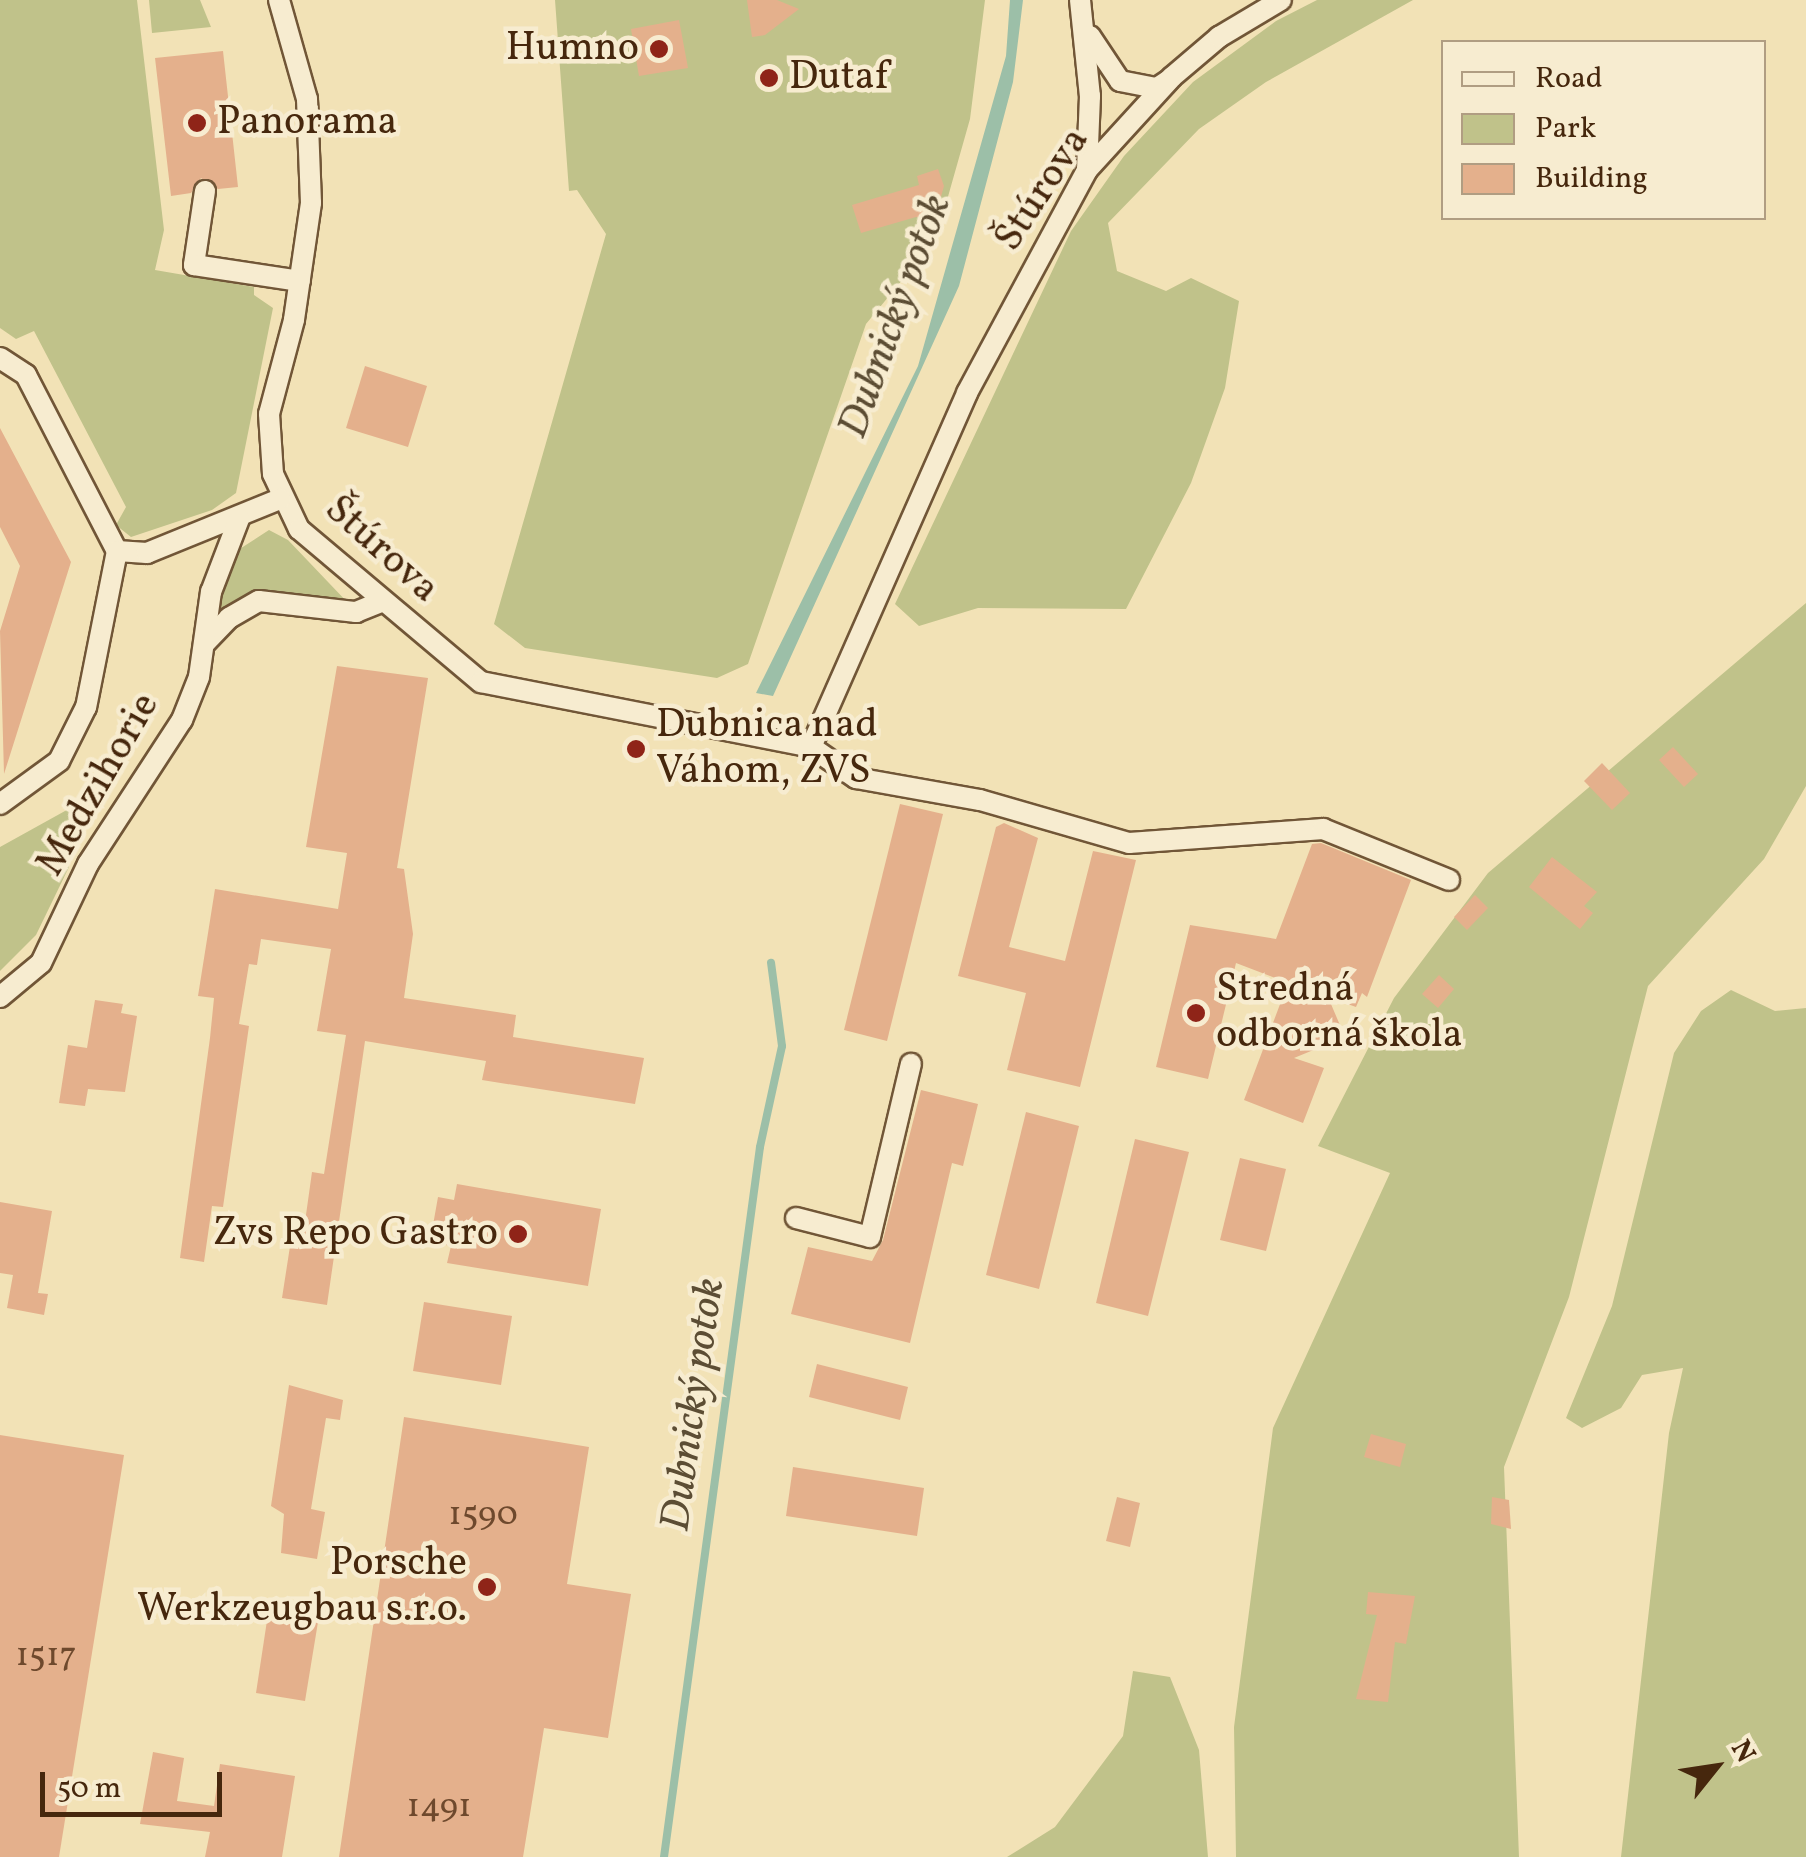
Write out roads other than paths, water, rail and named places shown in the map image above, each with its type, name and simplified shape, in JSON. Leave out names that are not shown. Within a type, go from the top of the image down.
[{"type":"street","name":"Štúrova","points":[[279,0],[307,99],[311,203],[300,281],[268,414],[280,499],[299,529],[481,682],[500,689],[811,747],[856,778],[899,781],[980,800],[1129,843],[1323,829],[1449,880]]},
{"type":"street","points":[[1080,0],[1085,26],[1087,170]]},
{"type":"street","name":"Štúrova","points":[[811,747],[966,394],[1087,170],[1172,77],[1218,38],[1281,0]]},
{"type":"street","points":[[1085,26],[1120,81],[1157,88],[1172,77]]},
{"type":"street","points":[[205,190],[194,265],[300,281]]},
{"type":"street","points":[[0,358],[26,375],[117,551],[86,707],[59,760],[0,804]]},
{"type":"street","points":[[117,551],[147,554],[280,499]]},
{"type":"street","name":"Medzihorie","points":[[0,998],[41,963],[88,864],[182,720],[204,644],[212,592],[239,518]]},
{"type":"street","points":[[204,644],[229,618],[258,601],[356,612],[382,601]]},
{"type":"street","points":[[796,1218],[870,1237],[911,1064]]},
{"type":"waterway","name":"Dubnický potok","points":[[664,1857],[760,1147],[782,1046],[771,963]]},
{"type":"place","name":"Humno","points":[[659,49]]},
{"type":"place","name":"Dutaf","points":[[769,78]]},
{"type":"place","name":"Panorama","points":[[197,123]]},
{"type":"place","name":"Dubnica nad Váhom, ZVS","points":[[636,749]]},
{"type":"place","name":"Stredná odborná škola","points":[[1196,1013]]},
{"type":"place","name":"Zvs Repo Gastro","points":[[518,1234]]},
{"type":"place","name":"Porsche Werkzeugbau s.r.o.","points":[[487,1587]]}]
